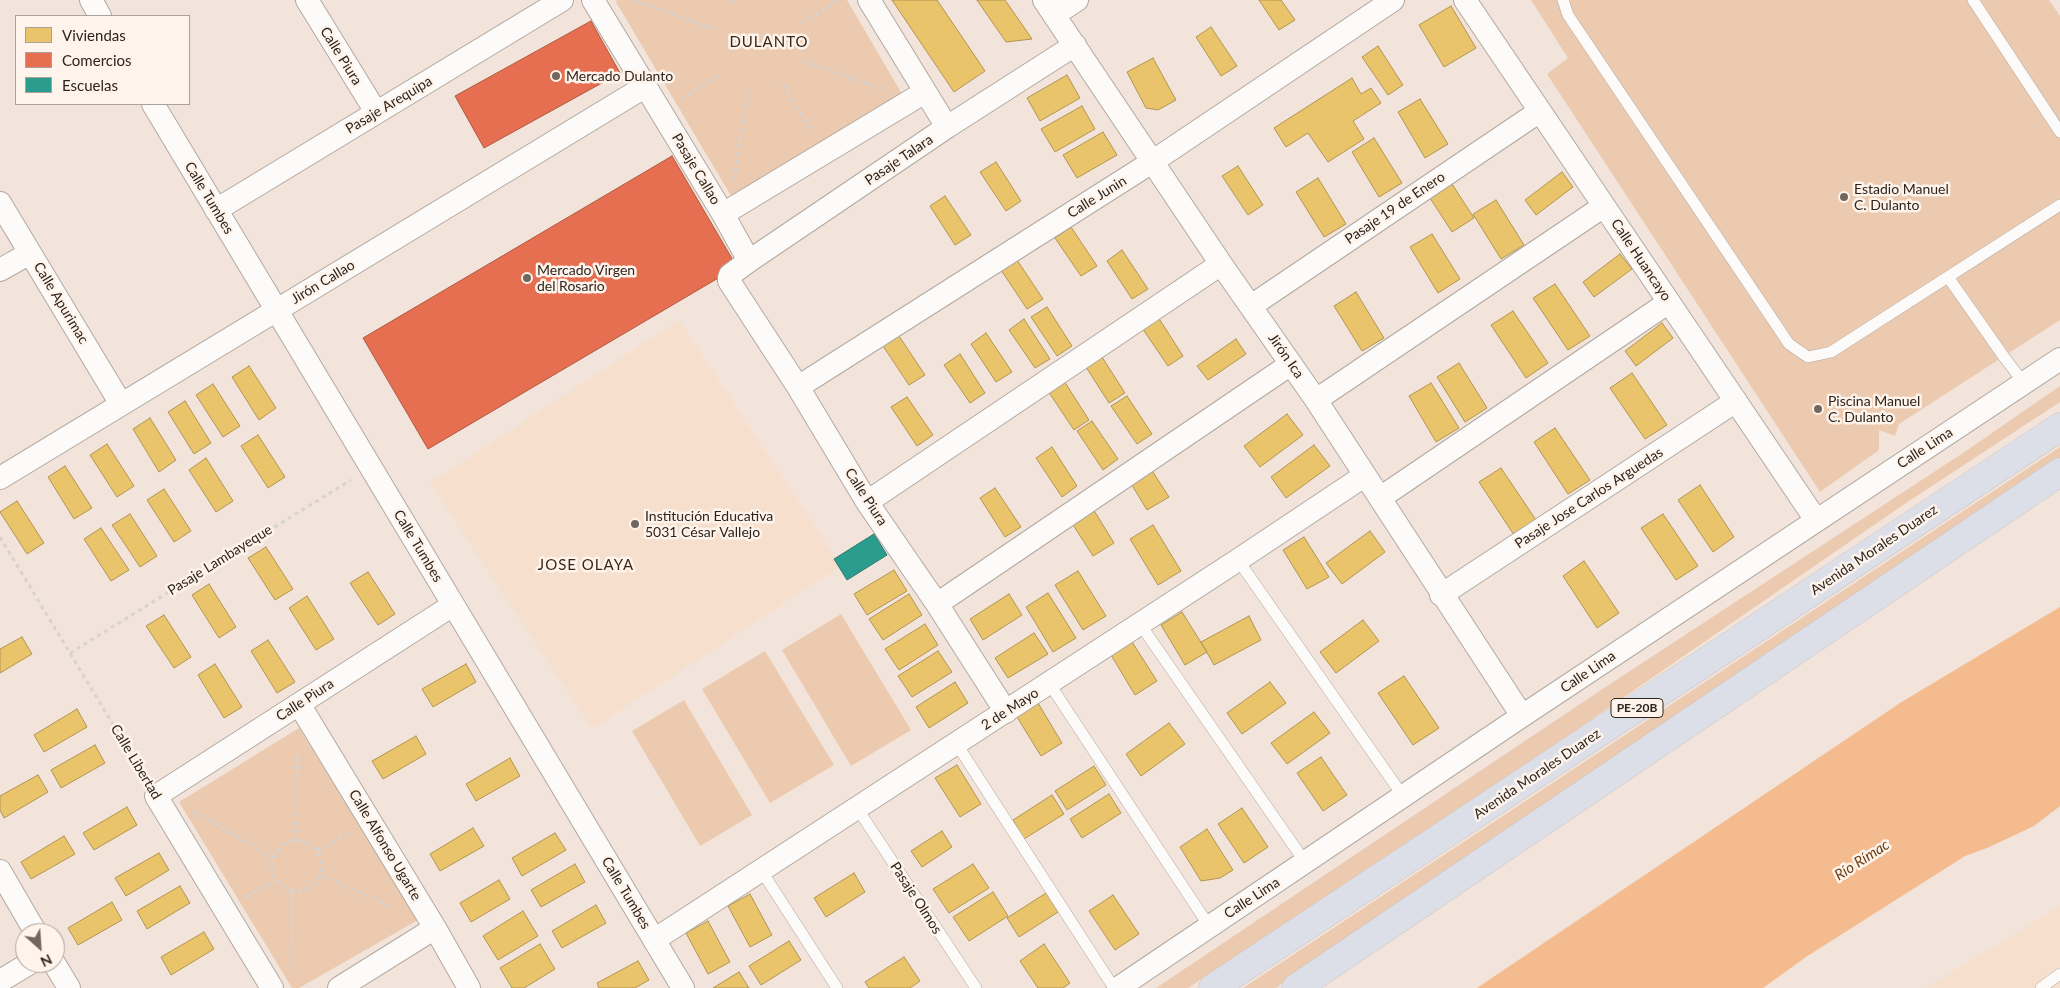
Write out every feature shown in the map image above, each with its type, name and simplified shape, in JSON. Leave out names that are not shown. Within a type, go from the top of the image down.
[{"type":"highway","name":"Avenida Morales Duarez","points":[[1213,988],[2060,427]]},
{"type":"highway","name":"PE-20B","points":[[1296,988],[2060,472]]},
{"type":"street","points":[[91,0],[99,15]]},
{"type":"street","name":"Calle Piura","points":[[307,0],[376,112]]},
{"type":"street","name":"Pasaje Arequipa","points":[[216,210],[562,0]]},
{"type":"street","name":"Pasaje Callao","points":[[593,0],[723,214],[919,96]]},
{"type":"street","points":[[869,0],[919,96],[947,128]]},
{"type":"street","points":[[1049,8],[1076,0]]},
{"type":"street","name":"Calle Junin","points":[[798,387],[1152,162],[1393,0]]},
{"type":"street","name":"Calle Huancayo","points":[[1465,0],[1816,520]]},
{"type":"street","name":"Jirón Ica","points":[[1049,8],[1250,306],[1316,400],[1441,595],[1522,716]]},
{"type":"street","name":"Pasaje Talara","points":[[729,281],[730,275],[750,261],[947,128],[1075,45]]},
{"type":"street","name":"Jirón Callao","points":[[0,478],[646,86]]},
{"type":"street","name":"Calle Tumbes","points":[[154,105],[683,988]]},
{"type":"street","name":"Pasaje 19 de Enero","points":[[1250,306],[1540,111]]},
{"type":"street","name":"Calle Apurimac","points":[[0,203],[121,404]]},
{"type":"street","points":[[1316,400],[1604,206]]},
{"type":"street","points":[[723,214],[750,261]]},
{"type":"street","points":[[0,270],[30,252]]},
{"type":"street","points":[[867,502],[1222,264]]},
{"type":"street","name":"Calle Piura","points":[[729,281],[798,387],[867,502],[937,604],[1006,712]]},
{"type":"street","points":[[1380,498],[1669,302]]},
{"type":"street","name":"Calle Lima","points":[[1116,988],[2060,359]]},
{"type":"street","points":[[937,604],[1291,364]]},
{"type":"street","name":"Pasaje Jose Carlos Arguedas","points":[[1441,595],[1736,401]]},
{"type":"street","name":"2 de Mayo","points":[[654,940],[1006,712],[1364,476]]},
{"type":"street","name":"Calle Piura","points":[[158,794],[453,605]]},
{"type":"street","name":"Calle Alfonso Ugarte","points":[[299,704],[435,928],[469,988]]},
{"type":"street","name":"Calle Libertad","points":[[158,794],[272,988]]},
{"type":"street","points":[[0,871],[30,923]]},
{"type":"street","points":[[339,988],[435,928]]},
{"type":"street","points":[[0,981],[15,972]]},
{"type":"street","points":[[60,973],[69,988]]},
{"type":"lane","points":[[1563,0],[1568,16],[1789,344],[1808,357],[1831,352],[2060,205]]},
{"type":"lane","points":[[1973,0],[2060,132]]},
{"type":"lane","points":[[1948,277],[2024,383]]},
{"type":"lane","points":[[1238,560],[1403,796]]},
{"type":"lane","points":[[1140,624],[1305,862]]},
{"type":"lane","points":[[1049,683],[1209,926]]},
{"type":"lane","points":[[956,743],[1116,988]]},
{"type":"lane","name":"Pasaje Olmos","points":[[857,808],[976,988]]},
{"type":"lane","points":[[760,870],[837,988]]},
{"type":"lane","points":[[2041,988],[2060,974]]},
{"type":"path","points":[[634,0],[714,29]]},
{"type":"path","points":[[730,0],[733,6]]},
{"type":"path","points":[[801,24],[838,0]]},
{"type":"path","points":[[803,61],[919,96]]},
{"type":"path","points":[[661,112],[721,74]]},
{"type":"path","points":[[783,85],[825,153]]},
{"type":"path","points":[[723,214],[733,183],[748,91]]},
{"type":"path","name":"Pasaje Lambayeque","points":[[70,653],[371,468]]},
{"type":"path","name":"Calle Libertad","points":[[0,536],[158,794]]},
{"type":"path","points":[[295,841],[298,748]]},
{"type":"path","points":[[158,794],[273,858]]},
{"type":"path","points":[[317,850],[370,821]]},
{"type":"path","points":[[295,841],[304,841],[317,850],[321,857],[323,866],[321,875],[318,881],[306,890],[292,891],[280,885],[276,880],[272,865],[273,858],[281,846],[295,841]]},
{"type":"path","points":[[321,875],[396,910]]},
{"type":"path","points":[[225,909],[276,880]]},
{"type":"path","points":[[292,891],[293,977]]},
{"type":"shaded area","points":[[617,0],[847,0],[902,94],[734,201],[616,2]]},
{"type":"shaded area","name":"Estadio Manuel C. Dulanto","points":[[1531,0],[2049,0],[2060,16],[2060,320],[1899,424],[1895,436],[1879,430],[1879,450],[1820,492],[1547,74],[1568,58]]},
{"type":"shaded area","name":"Institución Educativa 5031 César Vallejo","points":[[679,320],[841,566],[592,729],[430,483]]},
{"type":"shaded area","points":[[2060,386],[2060,402],[1906,503],[1450,817],[1188,988],[1156,988],[1604,688],[1966,451]]},
{"type":"shaded area","points":[[2060,447],[2060,458],[1276,988],[1243,988]]},
{"type":"shaded area","points":[[841,614],[911,730],[851,766],[782,650]]},
{"type":"shaded area","points":[[765,651],[834,765],[770,803],[702,689]]},
{"type":"shaded area","points":[[684,700],[752,815],[700,846],[632,731]]},
{"type":"shaded area","points":[[299,728],[418,920],[299,988],[292,988],[179,802]]},
{"type":"shaded area","points":[[2060,906],[2060,988],[1926,988]]},
{"type":"water","name":"Río Rímac","points":[[2060,607],[2060,806],[2034,826],[1965,856],[1806,957],[1763,988],[1477,988],[1900,703]]},
{"type":"building: Viviendas","points":[[892,0],[937,0],[985,71],[954,92]]},
{"type":"building: Viviendas","points":[[977,0],[1005,0],[1032,39],[1006,42]]},
{"type":"building: Viviendas","points":[[1259,0],[1281,0],[1295,20],[1279,30]]},
{"type":"building: Viviendas","points":[[1451,6],[1476,48],[1444,67],[1419,25]]},
{"type":"building: Viviendas","points":[[1211,27],[1237,66],[1221,76],[1196,37]]},
{"type":"building: Viviendas","points":[[1378,46],[1403,85],[1388,95],[1362,57]]},
{"type":"building: Viviendas","points":[[1153,58],[1176,100],[1158,110],[1146,108],[1127,72]]},
{"type":"building: Viviendas","points":[[1067,75],[1080,98],[1040,121],[1027,98]]},
{"type":"building: Viviendas","points":[[1352,78],[1361,94],[1371,88],[1381,103],[1353,121],[1364,139],[1328,162],[1308,133],[1286,147],[1274,128]]},
{"type":"building: Viviendas","points":[[1420,99],[1448,144],[1425,158],[1398,112]]},
{"type":"building: Viviendas","points":[[1082,106],[1095,129],[1055,152],[1041,129]]},
{"type":"building: Viviendas","points":[[1103,132],[1117,155],[1077,178],[1063,155]]},
{"type":"building: Viviendas","points":[[1374,138],[1402,183],[1379,197],[1352,152]]},
{"type":"building: Viviendas","points":[[996,162],[1021,201],[1006,211],[980,172]]},
{"type":"building: Viviendas","points":[[1238,166],[1263,205],[1248,215],[1222,176]]},
{"type":"building: Viviendas","points":[[1562,172],[1573,187],[1536,215],[1525,200]]},
{"type":"building: Viviendas","points":[[1318,178],[1346,224],[1324,237],[1296,192]]},
{"type":"building: Viviendas","points":[[1452,184],[1474,218],[1452,232],[1430,198]]},
{"type":"building: Viviendas","points":[[945,196],[971,235],[955,245],[930,206]]},
{"type":"building: Viviendas","points":[[1496,200],[1524,245],[1501,259],[1473,214]]},
{"type":"building: Viviendas","points":[[1071,227],[1097,266],[1081,276],[1055,238]]},
{"type":"building: Viviendas","points":[[1432,234],[1460,279],[1438,293],[1410,247]]},
{"type":"building: Viviendas","points":[[1122,250],[1148,289],[1132,299],[1107,261]]},
{"type":"building: Viviendas","points":[[1620,254],[1632,269],[1594,297],[1583,282]]},
{"type":"building: Viviendas","points":[[1017,260],[1043,299],[1027,309],[1001,270]]},
{"type":"building: Viviendas","points":[[1555,284],[1590,336],[1568,350],[1533,298]]},
{"type":"building: Viviendas","points":[[1356,292],[1384,338],[1362,351],[1334,306]]},
{"type":"building: Viviendas","points":[[1047,307],[1072,346],[1057,356],[1031,317]]},
{"type":"building: Viviendas","points":[[1513,311],[1548,363],[1526,378],[1491,325]]},
{"type":"building: Viviendas","points":[[1158,317],[1183,356],[1168,366],[1142,328]]},
{"type":"building: Viviendas","points":[[1024,319],[1050,359],[1035,368],[1009,330]]},
{"type":"building: Viviendas","points":[[1662,323],[1673,338],[1636,366],[1625,351]]},
{"type":"building: Viviendas","points":[[986,333],[1012,372],[996,382],[971,344]]},
{"type":"building: Viviendas","points":[[899,336],[925,375],[909,385],[883,346]]},
{"type":"building: Viviendas","points":[[1236,339],[1246,354],[1208,380],[1197,366]]},
{"type":"building: Viviendas","points":[[960,354],[985,393],[970,403],[944,365]]},
{"type":"building: Viviendas","points":[[1100,354],[1125,393],[1109,403],[1084,364]]},
{"type":"building: Viviendas","points":[[1459,363],[1487,408],[1465,422],[1437,377]]},
{"type":"building: Viviendas","points":[[249,366],[276,408],[259,420],[232,377]]},
{"type":"building: Viviendas","points":[[1632,373],[1667,425],[1645,439],[1610,388]]},
{"type":"building: Viviendas","points":[[1064,381],[1089,420],[1074,430],[1048,391]]},
{"type":"building: Viviendas","points":[[1431,383],[1459,428],[1436,442],[1409,396]]},
{"type":"building: Viviendas","points":[[213,384],[240,426],[223,437],[196,395]]},
{"type":"building: Viviendas","points":[[1127,396],[1152,434],[1137,444],[1111,406]]},
{"type":"building: Viviendas","points":[[907,397],[933,435],[917,446],[891,407]]},
{"type":"building: Viviendas","points":[[185,401],[211,443],[194,454],[168,412]]},
{"type":"building: Viviendas","points":[[1287,414],[1303,435],[1260,467],[1244,446]]},
{"type":"building: Viviendas","points":[[150,418],[176,460],[159,472],[133,429]]},
{"type":"building: Viviendas","points":[[1092,421],[1118,459],[1103,470],[1077,431]]},
{"type":"building: Viviendas","points":[[1555,428],[1590,480],[1568,494],[1534,442]]},
{"type":"building: Viviendas","points":[[258,435],[285,477],[268,488],[241,446]]},
{"type":"building: Viviendas","points":[[107,444],[134,486],[117,497],[90,455]]},
{"type":"building: Viviendas","points":[[1314,445],[1330,466],[1286,498],[1271,477]]},
{"type":"building: Viviendas","points":[[1052,447],[1077,486],[1062,497],[1036,458]]},
{"type":"building: Viviendas","points":[[206,458],[233,501],[216,512],[189,470]]},
{"type":"building: Viviendas","points":[[65,466],[92,508],[74,519],[48,477]]},
{"type":"building: Viviendas","points":[[1501,468],[1536,520],[1514,535],[1479,482]]},
{"type":"building: Viviendas","points":[[1151,469],[1169,497],[1147,510],[1130,482]]},
{"type":"building: Viviendas","points":[[1700,485],[1734,537],[1713,552],[1678,500]]},
{"type":"building: Viviendas","points":[[995,488],[1021,527],[1005,537],[980,498]]},
{"type":"building: Viviendas","points":[[164,489],[191,531],[174,542],[147,500]]},
{"type":"building: Viviendas","points":[[17,501],[44,543],[27,554],[0,512]]},
{"type":"building: Viviendas","points":[[1090,504],[1114,543],[1093,556],[1068,517]]},
{"type":"building: Viviendas","points":[[130,514],[157,556],[140,567],[112,525]]},
{"type":"building: Viviendas","points":[[1663,514],[1698,566],[1676,580],[1641,528]]},
{"type":"building: Viviendas","points":[[1153,525],[1181,571],[1158,585],[1130,539]]},
{"type":"building: Viviendas","points":[[101,528],[129,570],[111,581],[84,539]]},
{"type":"building: Viviendas","points":[[1370,531],[1385,552],[1342,584],[1326,563]]},
{"type":"building: Viviendas","points":[[1304,537],[1329,577],[1307,589],[1283,550]]},
{"type":"building: Viviendas","points":[[266,547],[293,589],[275,600],[248,558]]},
{"type":"building: Viviendas","points":[[1584,561],[1619,613],[1597,628],[1563,576]]},
{"type":"building: Viviendas","points":[[894,570],[907,591],[867,615],[854,594]]},
{"type":"building: Viviendas","points":[[1078,571],[1106,616],[1083,630],[1055,585]]},
{"type":"building: Viviendas","points":[[368,572],[395,614],[378,625],[350,583]]},
{"type":"building: Viviendas","points":[[209,584],[236,627],[219,638],[192,595]]},
{"type":"building: Viviendas","points":[[1048,593],[1076,638],[1053,652],[1026,607]]},
{"type":"building: Viviendas","points":[[909,594],[922,615],[883,640],[869,619]]},
{"type":"building: Viviendas","points":[[1009,594],[1022,615],[983,640],[970,619]]},
{"type":"building: Viviendas","points":[[307,596],[334,639],[316,650],[289,608]]},
{"type":"building: Viviendas","points":[[1182,612],[1207,652],[1185,665],[1161,625]]},
{"type":"building: Viviendas","points":[[164,615],[191,657],[174,668],[146,626]]},
{"type":"building: Viviendas","points":[[1249,616],[1261,640],[1214,665],[1201,642]]},
{"type":"building: Viviendas","points":[[1363,620],[1379,641],[1336,673],[1320,652]]},
{"type":"building: Viviendas","points":[[925,624],[938,645],[899,670],[885,649]]},
{"type":"building: Viviendas","points":[[1034,633],[1048,654],[1008,678],[995,658]]},
{"type":"building: Viviendas","points":[[22,637],[32,654],[0,673],[0,649]]},
{"type":"building: Viviendas","points":[[268,640],[295,682],[277,693],[251,651]]},
{"type":"building: Viviendas","points":[[1132,642],[1157,681],[1135,695],[1111,655]]},
{"type":"building: Viviendas","points":[[938,651],[952,672],[912,697],[898,676]]},
{"type":"building: Viviendas","points":[[215,664],[242,707],[224,718],[198,675]]},
{"type":"building: Viviendas","points":[[466,664],[476,682],[433,707],[422,689]]},
{"type":"building: Viviendas","points":[[1404,676],[1439,728],[1413,745],[1378,693]]},
{"type":"building: Viviendas","points":[[955,682],[968,703],[929,728],[916,707]]},
{"type":"building: Viviendas","points":[[1270,682],[1286,703],[1242,734],[1227,713]]},
{"type":"building: Viviendas","points":[[1038,703],[1062,743],[1041,756],[1017,717]]},
{"type":"building: Viviendas","points":[[77,709],[87,727],[44,752],[34,735]]},
{"type":"building: Viviendas","points":[[1314,712],[1330,733],[1287,764],[1271,743]]},
{"type":"building: Viviendas","points":[[1169,723],[1185,744],[1141,776],[1126,754]]},
{"type":"building: Viviendas","points":[[416,736],[426,754],[383,779],[372,761]]},
{"type":"building: Viviendas","points":[[95,745],[105,763],[61,788],[51,770]]},
{"type":"building: Viviendas","points":[[1321,757],[1347,795],[1323,811],[1297,773]]},
{"type":"building: Viviendas","points":[[510,758],[520,776],[476,801],[466,784]]},
{"type":"building: Viviendas","points":[[957,765],[981,804],[960,817],[935,778]]},
{"type":"building: Viviendas","points":[[1094,766],[1106,785],[1067,810],[1055,791]]},
{"type":"building: Viviendas","points":[[38,775],[48,792],[4,818],[0,810],[0,796]]},
{"type":"building: Viviendas","points":[[1109,794],[1121,813],[1082,838],[1070,819]]},
{"type":"building: Viviendas","points":[[1052,795],[1064,814],[1024,839],[1013,820]]},
{"type":"building: Viviendas","points":[[127,807],[137,825],[94,850],[83,833]]},
{"type":"building: Viviendas","points":[[1242,808],[1268,847],[1244,863],[1218,824]]},
{"type":"building: Viviendas","points":[[473,828],[484,846],[440,871],[430,854]]},
{"type":"building: Viviendas","points":[[1207,829],[1233,870],[1220,878],[1201,881],[1180,847]]},
{"type":"building: Viviendas","points":[[942,831],[952,847],[922,867],[911,851]]},
{"type":"building: Viviendas","points":[[555,833],[566,850],[522,876],[512,858]]},
{"type":"building: Viviendas","points":[[64,836],[75,854],[31,879],[21,862]]},
{"type":"building: Viviendas","points":[[159,853],[169,870],[126,896],[115,878]]},
{"type":"building: Viviendas","points":[[575,864],[585,882],[541,907],[531,890]]},
{"type":"building: Viviendas","points":[[973,864],[989,888],[949,913],[933,889]]},
{"type":"building: Viviendas","points":[[854,873],[865,892],[826,917],[814,898]]},
{"type":"building: Viviendas","points":[[499,880],[510,899],[471,922],[460,903]]},
{"type":"building: Viviendas","points":[[180,886],[190,903],[147,929],[137,911]]},
{"type":"building: Viviendas","points":[[993,892],[1008,916],[969,941],[953,917]]},
{"type":"building: Viviendas","points":[[1046,893],[1058,912],[1019,937],[1007,918]]},
{"type":"building: Viviendas","points":[[750,894],[772,935],[750,947],[728,906]]},
{"type":"building: Viviendas","points":[[1113,895],[1139,934],[1115,950],[1089,911]]},
{"type":"building: Viviendas","points":[[112,902],[122,920],[78,945],[68,928]]},
{"type":"building: Viviendas","points":[[596,905],[606,923],[562,948],[552,931]]},
{"type":"building: Viviendas","points":[[523,911],[538,936],[498,960],[483,936]]},
{"type":"building: Viviendas","points":[[708,921],[730,962],[708,974],[686,933]]},
{"type":"building: Viviendas","points":[[204,932],[214,949],[171,975],[161,957]]},
{"type":"building: Viviendas","points":[[789,941],[801,960],[761,985],[749,966]]},
{"type":"building: Viviendas","points":[[540,944],[555,969],[524,988],[512,988],[500,968]]},
{"type":"building: Viviendas","points":[[1044,944],[1070,983],[1063,988],[1038,988],[1020,961]]},
{"type":"building: Viviendas","points":[[904,957],[920,981],[910,988],[869,988],[865,982]]},
{"type":"building: Viviendas","points":[[638,961],[649,980],[635,988],[599,988],[597,983]]},
{"type":"building: Viviendas","points":[[739,972],[749,988],[713,988]]},
{"type":"building: Comercios","points":[[591,21],[620,73],[484,148],[455,96]]},
{"type":"building: Comercios","points":[[672,156],[737,267],[428,449],[363,338]]},
{"type":"building: Escuelas","points":[[874,534],[887,555],[847,580],[834,559]]},
{"type":"place","name":"Mercado Dulanto","points":[[556,76]]},
{"type":"place","name":"Estadio Manuel C. Dulanto","points":[[1844,197]]},
{"type":"place","name":"Mercado Virgen del Rosario","points":[[527,278]]},
{"type":"place","name":"Piscina Manuel C. Dulanto","points":[[1818,409]]},
{"type":"place","name":"Institución Educativa 5031 César Vallejo","points":[[635,524]]},
{"type":"district","name":"DULANTO","points":[[769,42]]},
{"type":"district","name":"JOSE OLAYA","points":[[586,565]]}]
